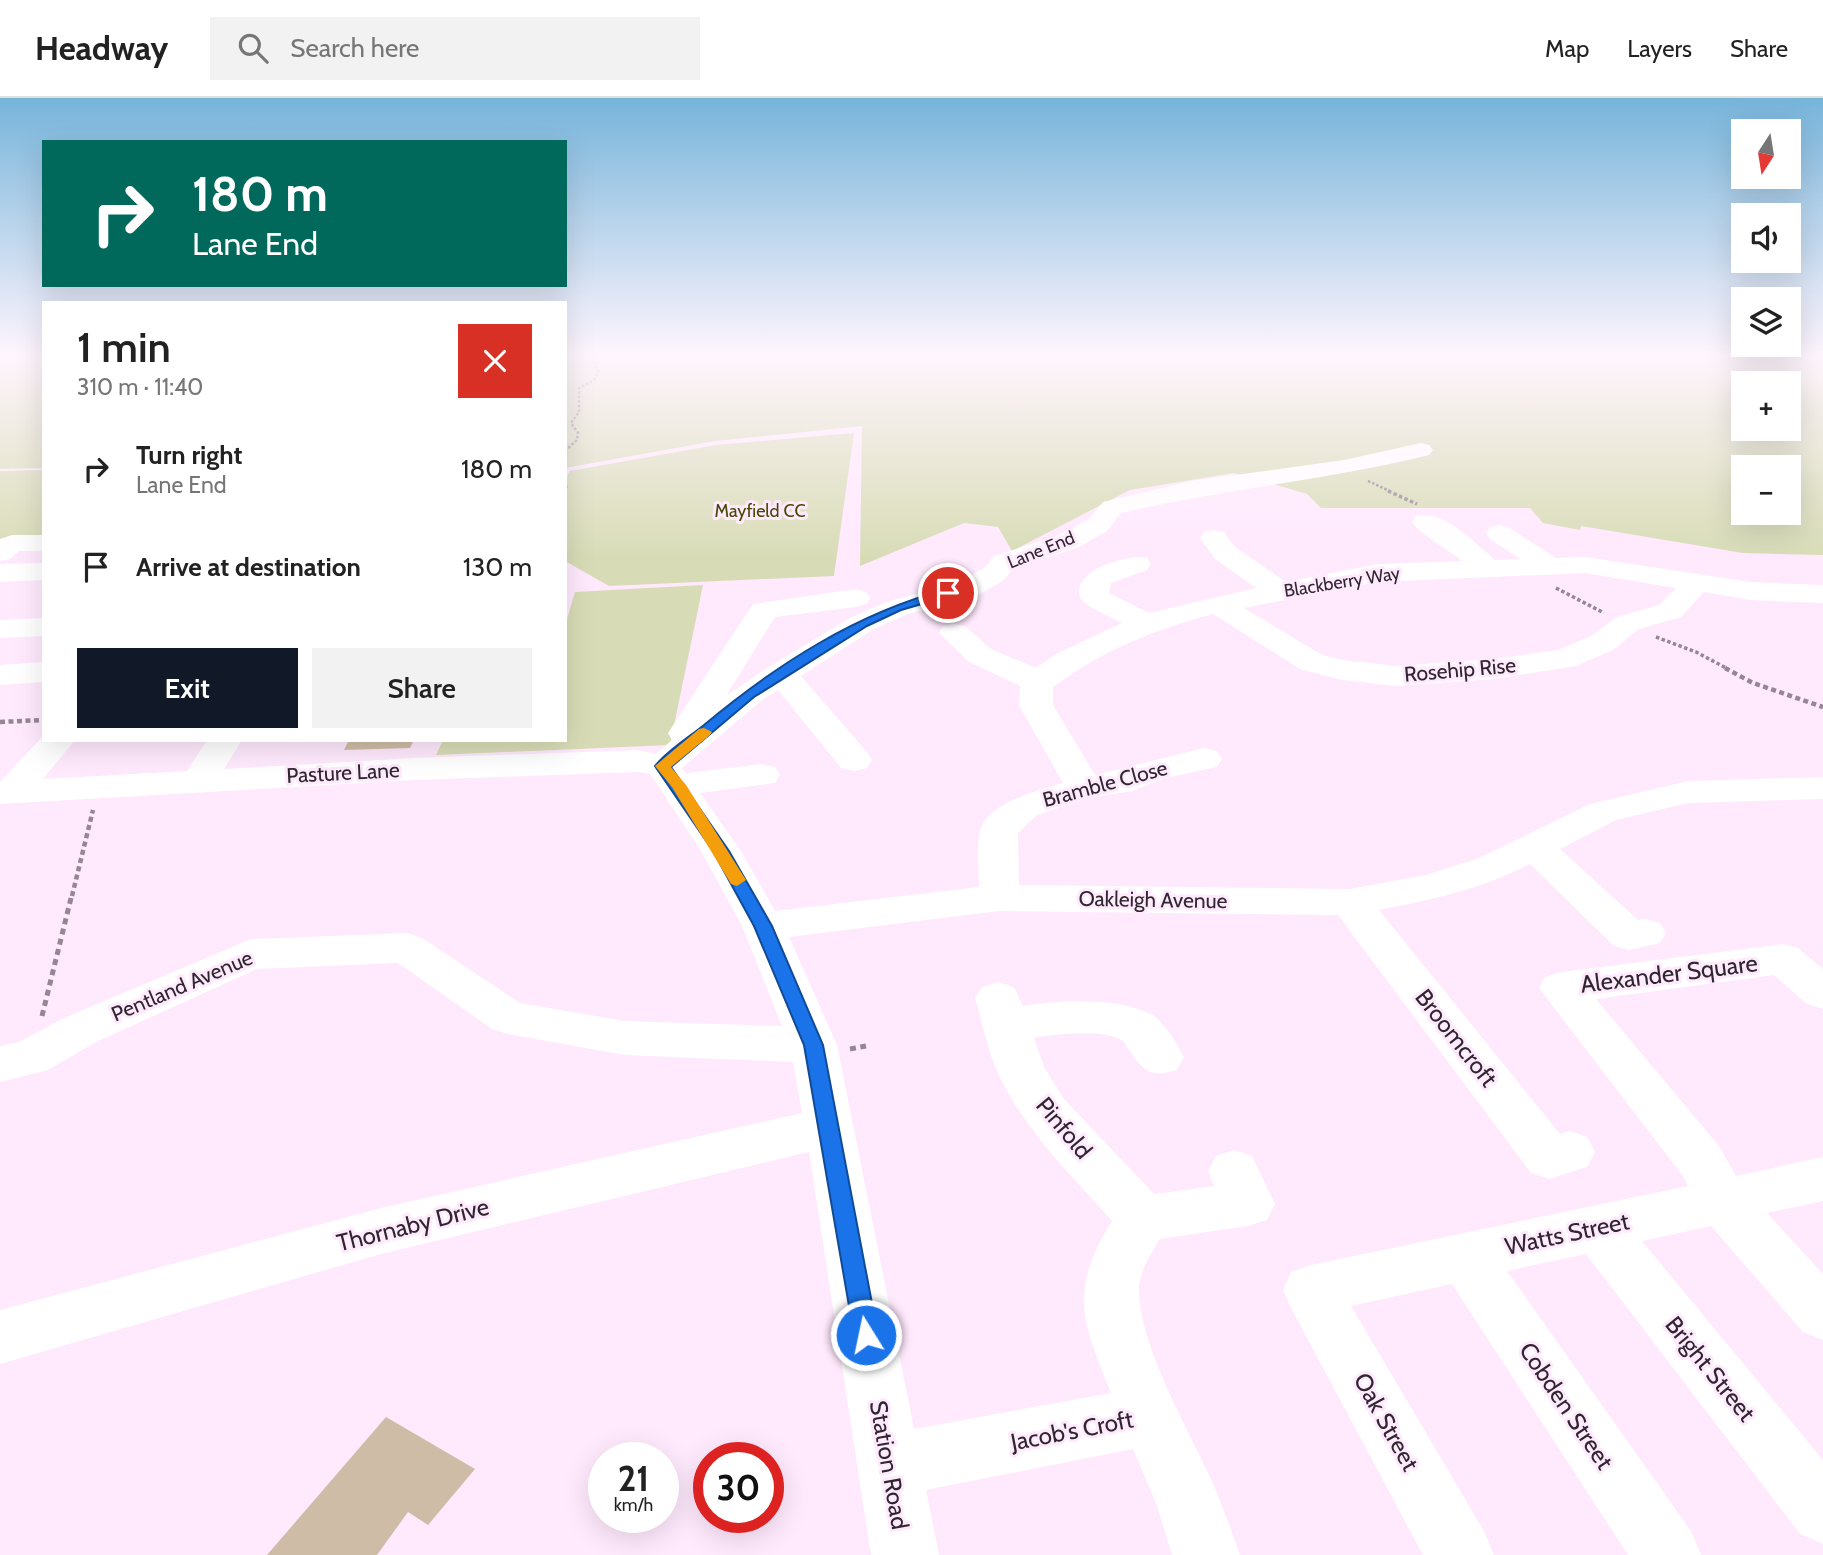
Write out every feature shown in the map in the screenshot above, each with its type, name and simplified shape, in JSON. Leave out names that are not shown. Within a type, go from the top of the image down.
[{"type":"street","name":"Lane End","points":[[670,776],[721,739],[749,694],[863,623],[897,608],[970,587],[993,574],[1004,562],[1067,542],[1098,525],[1112,508],[1192,489],[1344,467],[1421,450]]},
{"type":"street","points":[[1424,515],[1487,568]]},
{"type":"street","points":[[1499,533],[1537,566]]},
{"type":"street","points":[[1214,538],[1225,553],[1280,591]]},
{"type":"street","points":[[0,553],[12,543],[42,542]]},
{"type":"street","points":[[1137,564],[1101,577],[1094,586],[1094,597],[1146,623]]},
{"type":"street","name":"Blackberry Way","points":[[1037,683],[1069,660],[1146,623],[1217,604],[1378,573],[1585,565],[1751,591],[1823,594]]},
{"type":"street","points":[[0,573],[42,571]]},
{"type":"street","name":"Rosehip Rise","points":[[1217,604],[1311,662],[1342,670],[1396,676],[1494,669],[1565,659],[1602,643],[1628,623],[1670,611],[1689,593],[1692,582]]},
{"type":"street","points":[[670,776],[757,626],[751,600],[856,598]]},
{"type":"street","points":[[0,629],[42,626]]},
{"type":"street","points":[[954,633],[969,649],[990,661],[1020,670],[1037,683],[1036,705],[1084,788]]},
{"type":"street","points":[[0,675],[42,672]]},
{"type":"street","points":[[781,673],[854,760]]},
{"type":"street","points":[[6,793],[56,742]]},
{"type":"street","points":[[198,782],[224,742]]},
{"type":"street","name":"Pasture Lane","points":[[6,793],[198,782],[422,754],[638,761],[670,776]]},
{"type":"street","name":"Bramble Close","points":[[999,898],[999,830],[1024,807],[1084,788],[1119,783],[1155,770],[1204,759]]},
{"type":"street","points":[[670,776],[762,775]]},
{"type":"street","name":"Station Road","points":[[670,776],[721,851],[763,926],[813,1045],[830,1127],[905,1555]]},
{"type":"street","name":"Oakleigh Avenue","points":[[763,926],[999,898],[1350,902],[1432,887],[1493,867],[1536,848],[1603,812],[1688,792],[1823,788]]},
{"type":"street","points":[[1536,848],[1629,936],[1645,933]]},
{"type":"street","name":"Broomcroft","points":[[1350,902],[1549,1158],[1569,1153]]},
{"type":"street","name":"Pentland Avenue","points":[[16,1060],[251,954],[407,948],[508,1017],[624,1038],[813,1045]]},
{"type":"street","name":"Alexander Square","points":[[1722,1201],[1702,1161],[1561,988],[1783,959],[1823,993]]},
{"type":"street","name":"Pinfold","points":[[1143,1218],[1046,1113],[1021,1070],[1002,1012],[1103,1019],[1151,1031]]},
{"type":"street","name":"Thornaby Drive","points":[[0,1337],[381,1231],[830,1127]]},
{"type":"street","points":[[1150,1416],[1116,1323],[1111,1285],[1125,1249],[1143,1218],[1248,1204],[1234,1171]]},
{"type":"street","name":"Watts Street","points":[[1311,1290],[1823,1179]]},
{"type":"street","points":[[1722,1201],[1823,1314]]},
{"type":"street","name":"Bright Street","points":[[1598,1227],[1823,1511]]},
{"type":"street","name":"Cobden Street","points":[[1465,1256],[1667,1555]]},
{"type":"street","name":"Oak Street","points":[[1311,1290],[1460,1555]]},
{"type":"street","name":"Jacob's Croft","points":[[889,1466],[1150,1416],[1189,1505],[1206,1555]]},
{"type":"path","points":[[567,449],[577,440],[578,433],[571,423],[572,421]]},
{"type":"path","points":[[1344,467],[1342,468],[1424,515]]},
{"type":"path","points":[[1537,566],[1574,598],[1696,652],[1753,683],[1823,707]]},
{"type":"path","points":[[0,722],[42,720]]},
{"type":"path","points":[[16,1060],[100,787]]},
{"type":"green space","points":[[0,421],[42,421],[42,468],[0,469]]},
{"type":"green space","points":[[567,421],[1731,421],[1731,441],[1801,441],[1801,421],[1823,421],[1823,555],[1743,553],[1581,526],[1580,530],[1543,523],[1530,508],[1321,508],[1307,494],[1234,473],[1130,490],[1012,551],[998,527],[964,523],[860,566],[862,426],[715,441],[567,468]]},
{"type":"green space","name":"Mayfield CC","points":[[854,433],[834,576],[609,586],[567,562],[567,476],[570,471],[716,445]]},
{"type":"green space","points":[[42,470],[42,540],[0,541],[0,471]]},
{"type":"green space","points":[[703,585],[670,745],[436,755],[442,742],[567,742],[567,619],[575,592]]},
{"type":"building","points":[[348,742],[413,742],[410,748],[344,750]]},
{"type":"building","points":[[386,1417],[475,1469],[428,1525],[408,1512],[377,1555],[267,1555]]},
{"type":"slow traffic","points":[[704,732],[663,766],[721,851],[737,880]]},
{"type":"route","points":[[866,1335],[813,1045],[763,926],[721,851],[663,766],[749,694],[863,623],[897,608],[948,593]]}]
